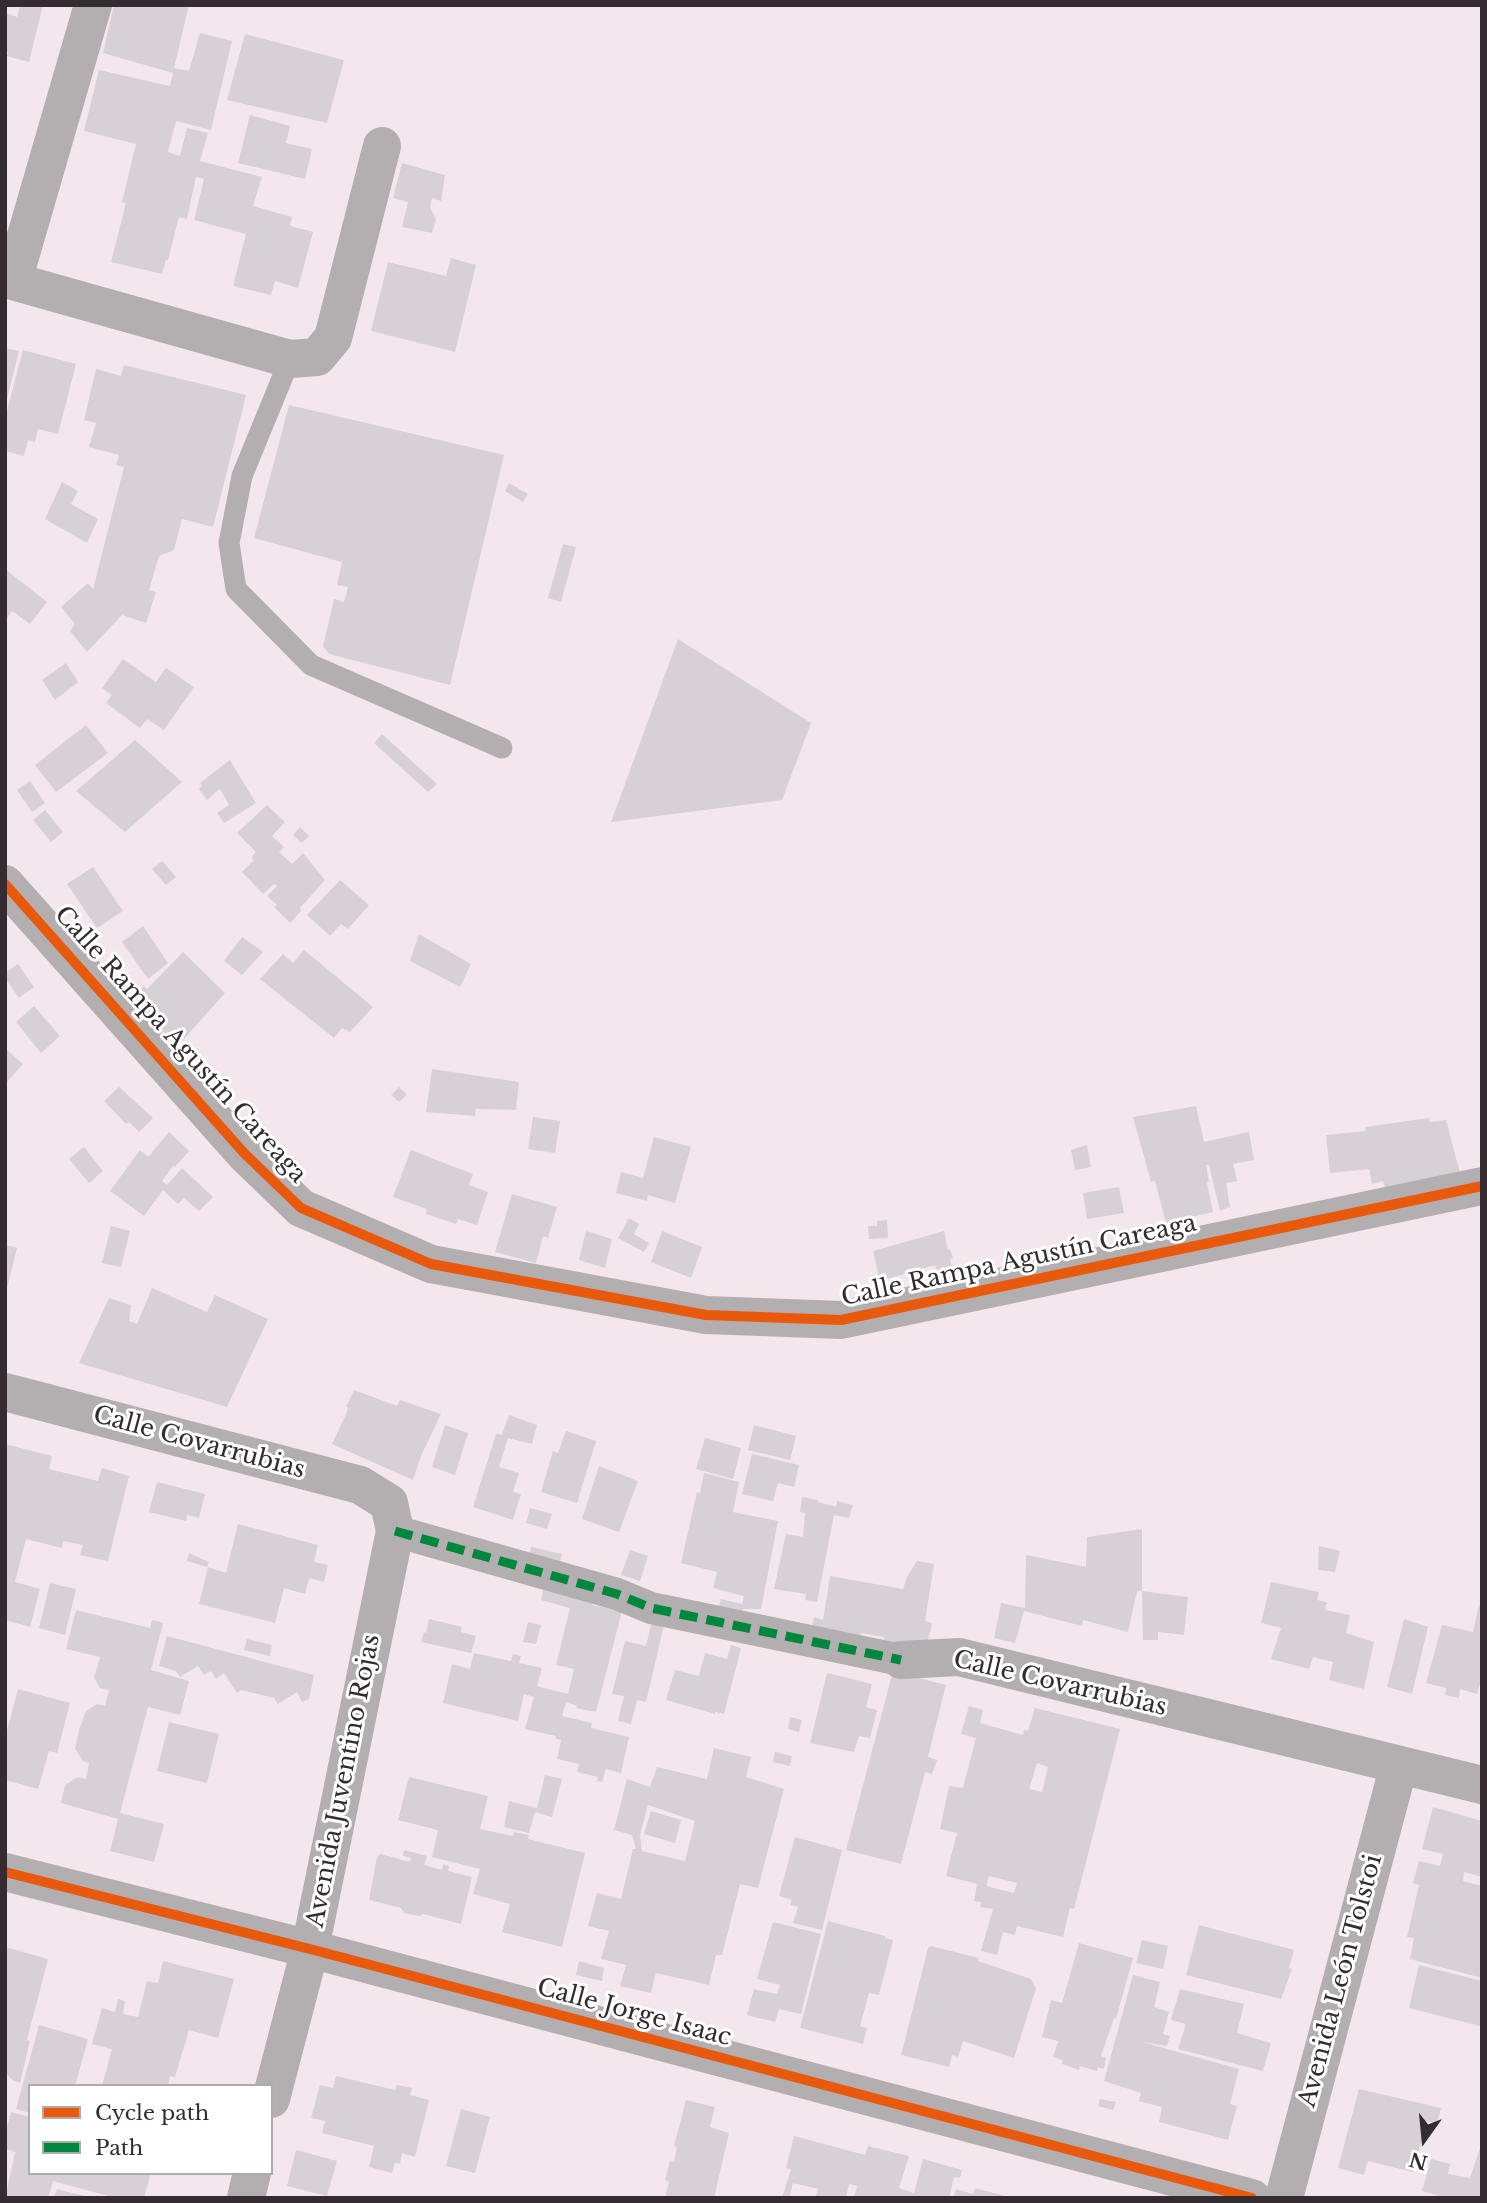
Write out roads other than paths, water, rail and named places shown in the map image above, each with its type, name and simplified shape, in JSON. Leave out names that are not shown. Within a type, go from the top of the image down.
[{"type":"street","points":[[93,5],[9,280],[290,359],[317,357],[333,338],[382,146]]},
{"type":"street","name":"Calle Rampa Agustín Careaga","points":[[5,884],[244,1153],[301,1208],[431,1264],[706,1315],[841,1320],[1482,1186]]},
{"type":"street","name":"Calle Covarrubias","points":[[5,1392],[359,1485],[392,1517],[651,1608],[901,1660],[958,1657],[1482,1785]]},
{"type":"street","name":"Avenida Juventino Rojas","points":[[273,2091],[310,1949],[392,1517]]},
{"type":"street","name":"Avenida León Tolstoi","points":[[1284,2198],[1399,1765]]},
{"type":"street","name":"Calle Jorge Isaac","points":[[5,1872],[310,1949],[1252,2198]]},
{"type":"street","points":[[246,2198],[252,2175]]},
{"type":"lane","points":[[290,359],[242,476],[229,542],[236,589],[311,665],[502,748]]}]
